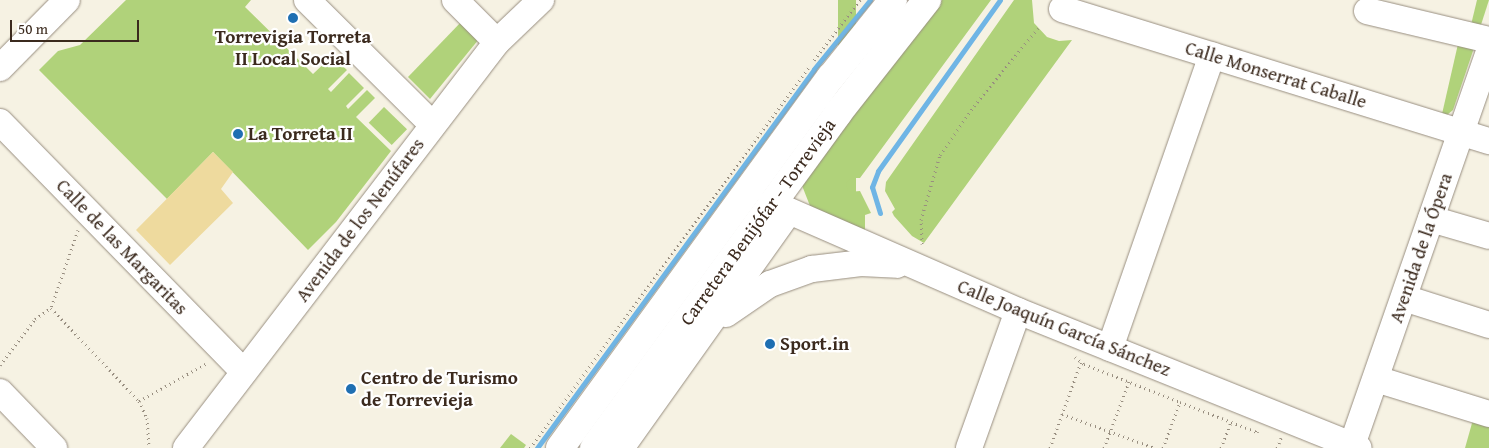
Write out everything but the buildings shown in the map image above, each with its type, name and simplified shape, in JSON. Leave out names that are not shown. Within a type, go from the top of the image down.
[{"type":"main road","name":"Carretera Benijófar - Torrevieja","points":[[560,448],[825,85],[892,0]]},
{"type":"main road","name":"Carretera Benijófar - Torrevieja","points":[[594,448],[780,208],[927,0]]},
{"type":"street","points":[[0,68],[67,0]]},
{"type":"street","points":[[308,0],[433,124]]},
{"type":"street","points":[[454,0],[497,42]]},
{"type":"street","name":"Avenida de los Nenúfares","points":[[186,448],[497,42],[541,0]]},
{"type":"street","name":"Calle Monserrat Caballe","points":[[1062,9],[1489,141]]},
{"type":"street","points":[[1367,11],[1489,40]]},
{"type":"street","name":"Avenida de la Ópera","points":[[1354,447],[1489,51]]},
{"type":"street","points":[[1110,348],[1212,55]]},
{"type":"street","name":"Calle de las Margaritas","points":[[0,122],[244,372]]},
{"type":"street","points":[[621,448],[708,330],[780,208]]},
{"type":"street","name":"Calle Joaquín García Sánchez","points":[[780,208],[920,256],[1018,311],[1354,447]]},
{"type":"street","points":[[1431,219],[1489,236]]},
{"type":"street","points":[[708,330],[770,284],[812,268],[920,256]]},
{"type":"street","points":[[1404,298],[1489,325]]},
{"type":"street","points":[[969,448],[1018,311]]},
{"type":"street","points":[[1376,379],[1489,414]]},
{"type":"street","points":[[0,392],[54,448]]},
{"type":"path","points":[[530,448],[720,185],[860,0]]},
{"type":"path","points":[[920,256],[921,220],[940,155],[965,118],[1039,27]]},
{"type":"path","points":[[0,365],[35,319],[51,308],[81,223]]},
{"type":"path","points":[[51,308],[139,401],[147,418],[149,448]]},
{"type":"path","points":[[1078,349],[1074,359],[1129,382],[1257,432],[1261,422]]},
{"type":"path","points":[[139,401],[214,359]]},
{"type":"path","points":[[1050,448],[1081,362]]},
{"type":"path","points":[[1104,448],[1129,382]]},
{"type":"path","points":[[1163,448],[1180,402]]},
{"type":"path","points":[[1062,414],[1155,448]]},
{"type":"path","points":[[1222,448],[1231,422]]},
{"type":"green space","name":"La Torreta II","points":[[126,0],[251,0],[245,7],[313,74],[332,56],[347,70],[328,89],[331,92],[349,73],[364,88],[346,106],[348,109],[367,90],[375,98],[356,117],[391,151],[336,222],[308,250],[213,152],[167,199],[39,70],[58,51],[80,45]]},
{"type":"green space","points":[[838,0],[856,0],[856,221],[838,221]]},
{"type":"green space","points":[[942,0],[991,0],[860,178],[851,178],[846,183],[848,192],[860,191],[871,213],[865,215],[865,230],[812,211],[801,183]]},
{"type":"green space","points":[[1014,0],[1032,0],[1034,23],[1047,37],[1059,41],[1072,40],[924,243],[912,236],[894,216],[892,212],[895,209],[885,191],[886,182]]},
{"type":"green space","points":[[1477,0],[1489,0],[1479,31],[1470,29]]},
{"type":"green space","points":[[463,20],[479,39],[430,99],[408,77]]},
{"type":"green space","points":[[1458,44],[1474,48],[1453,110],[1447,115],[1442,114]]},
{"type":"green space","points":[[384,107],[407,129],[392,145],[369,123]]},
{"type":"green space","points":[[1474,416],[1489,420],[1489,448],[1465,448]]},
{"type":"green space","points":[[511,434],[526,445],[524,448],[500,448]]},
{"type":"sand","points":[[213,152],[233,172],[221,189],[233,203],[170,265],[136,230]]},
{"type":"waterway","points":[[537,448],[814,69],[870,0]]},
{"type":"waterway","points":[[880,213],[872,187],[878,171],[1000,0]]},
{"type":"place","name":"Torrevigia Torreta II Local Social","points":[[293,18]]},
{"type":"place","name":"La Torreta II","points":[[238,134]]},
{"type":"place","name":"Sport.in","points":[[770,344]]},
{"type":"place","name":"Centro de Turismo de Torrevieja","points":[[351,389]]}]
